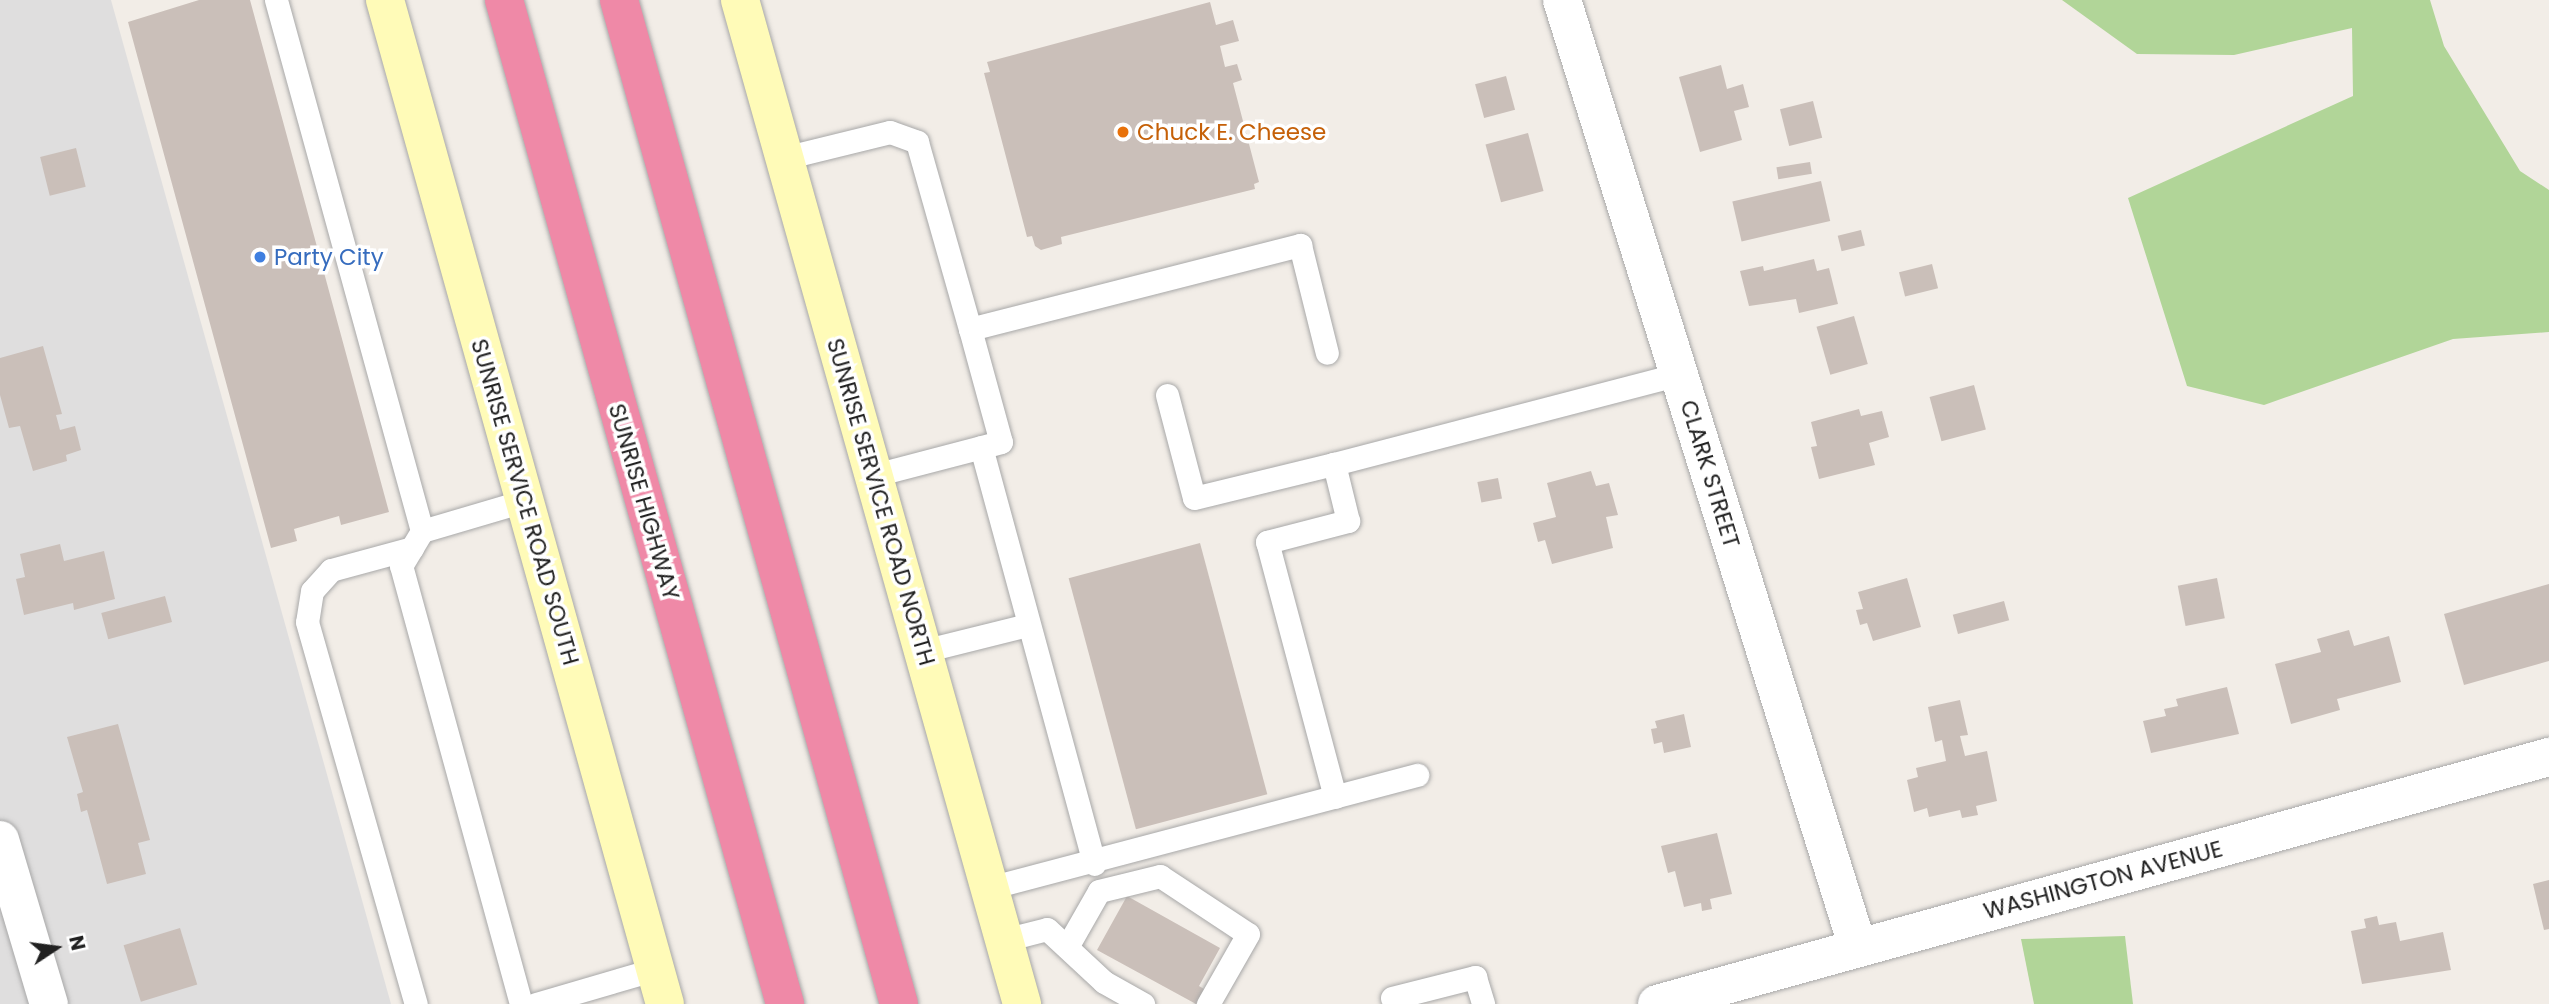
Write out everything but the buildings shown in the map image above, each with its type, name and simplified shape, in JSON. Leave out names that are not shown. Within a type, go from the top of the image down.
[{"type":"highway","name":"SUNRISE HIGHWAY","points":[[504,0],[785,1004]]},
{"type":"highway","points":[[619,0],[899,1004]]},
{"type":"main road","name":"SUNRISE SERVICE ROAD SOUTH","points":[[385,0],[660,987]]},
{"type":"main road","name":"SUNRISE SERVICE ROAD NORTH","points":[[740,0],[1022,1004]]},
{"type":"street","name":"CLARK STREET","points":[[1562,0],[1858,948]]},
{"type":"street","name":"WASHINGTON AVENUE","points":[[1657,1004],[2549,757]]},
{"type":"street","points":[[1,847],[48,1004]]},
{"type":"lane","points":[[276,0],[417,539],[401,566],[521,1004]]},
{"type":"lane","points":[[784,158],[890,132],[917,142],[1001,442],[874,475]]},
{"type":"lane","points":[[970,329],[1300,245],[1327,353]]},
{"type":"lane","points":[[1167,395],[1194,498],[1679,374]]},
{"type":"lane","points":[[981,447],[1027,625],[1094,864]]},
{"type":"lane","points":[[1334,464],[1348,521],[1267,542],[1335,797]]},
{"type":"lane","points":[[416,1004],[307,622],[312,591],[331,569],[524,501]]},
{"type":"lane","points":[[923,651],[1027,625]]},
{"type":"lane","points":[[989,888],[1094,864],[1417,775]]},
{"type":"lane","points":[[1067,947],[1099,891],[1160,876],[1248,934],[1208,1004]]},
{"type":"lane","points":[[1004,940],[1047,929],[1104,982],[1143,1004]]},
{"type":"lane","points":[[1392,998],[1475,977],[1483,1004]]},
{"type":"lane","points":[[536,1004],[660,987]]},
{"type":"shaded area","points":[[0,0],[111,0],[391,1004],[0,1004]]},
{"type":"green space","points":[[2062,0],[2430,0],[2444,46],[2520,171],[2549,190],[2549,332],[2453,339],[2264,405],[2187,386],[2128,198],[2353,96],[2352,28],[2234,55],[2137,54]]},
{"type":"green space","points":[[2125,936],[2133,1004],[2034,1004],[2021,939]]},
{"type":"place","name":"Chuck E. Cheese","points":[[1123,132]]},
{"type":"place","name":"Party City","points":[[260,257]]}]
